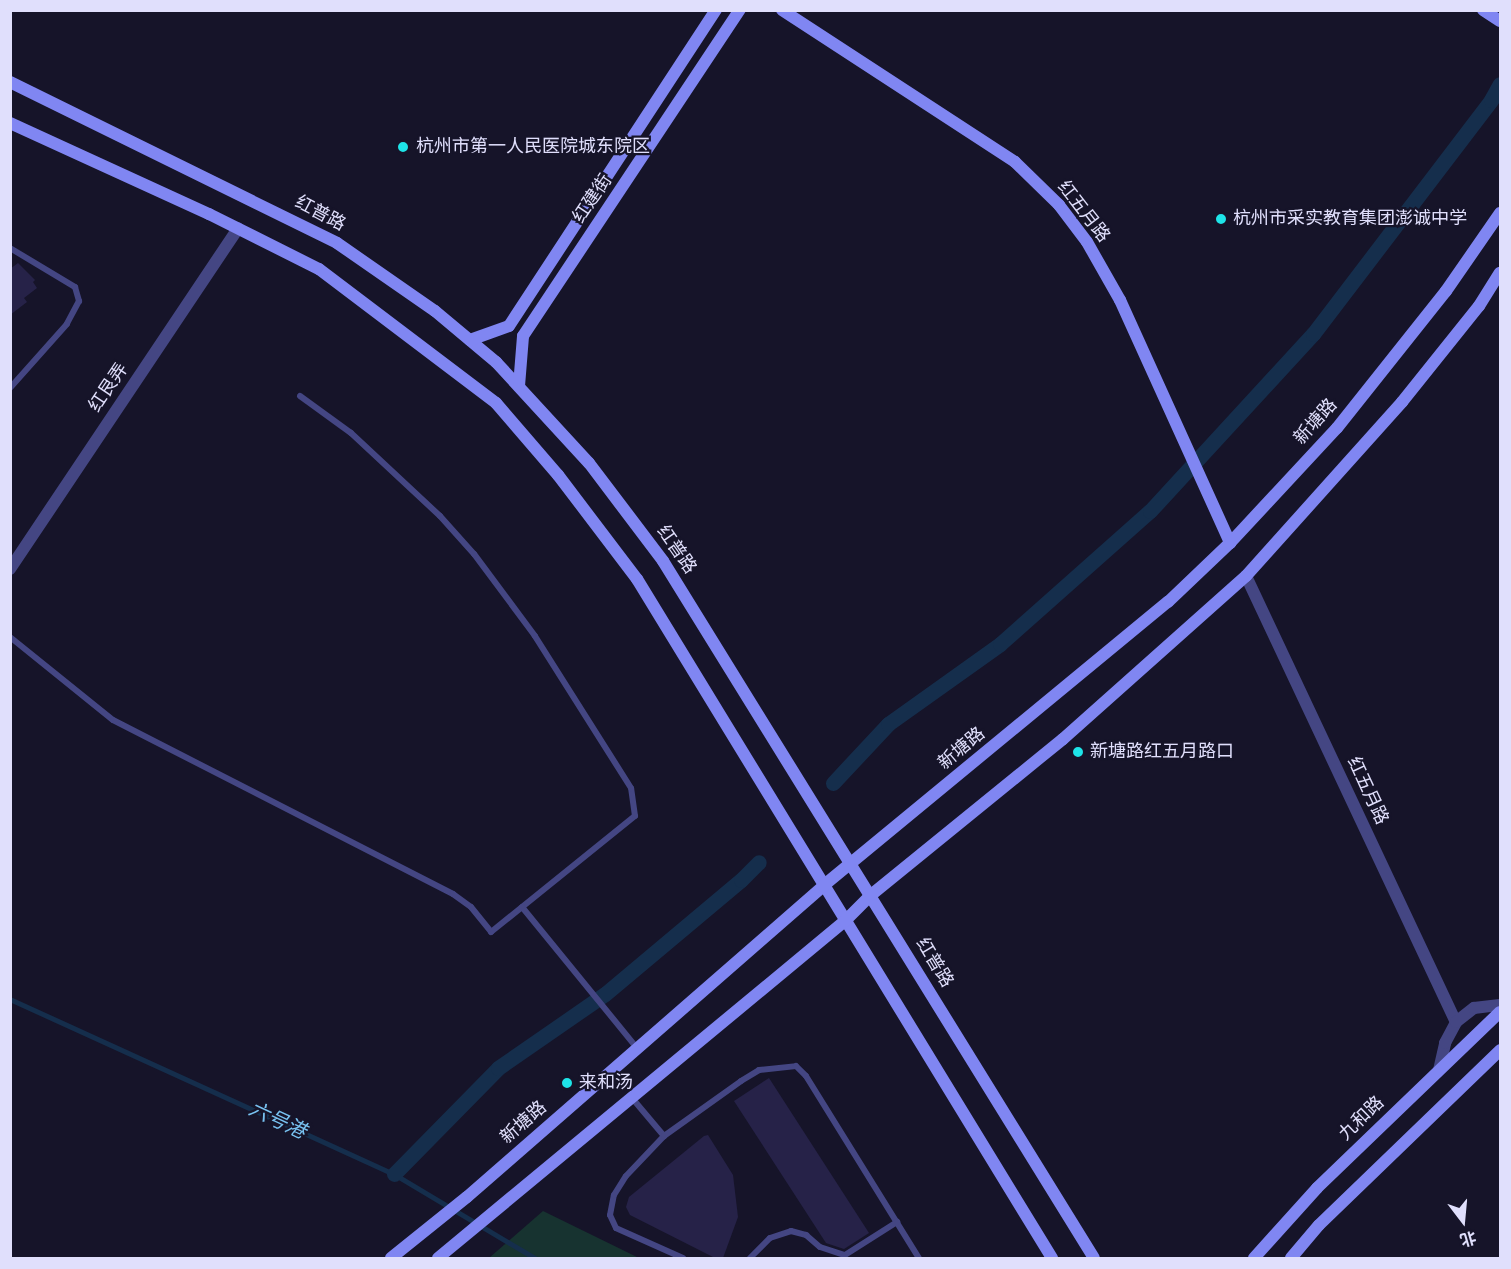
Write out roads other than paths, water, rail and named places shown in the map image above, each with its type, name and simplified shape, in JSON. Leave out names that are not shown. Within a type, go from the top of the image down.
[{"type":"main road","name":"红建街","points":[[470,340],[509,327],[716,10]]},
{"type":"main road","name":"红建街","points":[[519,386],[523,336],[740,10]]},
{"type":"main road","name":"红五月路","points":[[782,10],[1015,162],[1059,205],[1087,242],[1120,300],[1203,478],[1230,543]]},
{"type":"main road","points":[[1483,10],[1500,21]]},
{"type":"main road","name":"红普路","points":[[10,82],[337,243],[435,311],[496,362],[519,386],[589,463],[663,561],[1094,1258]]},
{"type":"main road","points":[[10,123],[238,228],[319,269],[496,403],[558,475],[637,579],[1052,1258]]},
{"type":"main road","name":"新塘路","points":[[391,1258],[467,1197],[823,886],[1168,602],[1230,543],[1337,428],[1446,291],[1500,213]]},
{"type":"main road","points":[[438,1258],[845,921],[871,895],[1063,739],[1246,576],[1402,402],[1479,306],[1500,273]]},
{"type":"main road","name":"九和路","points":[[1254,1258],[1317,1188],[1500,1012]]},
{"type":"main road","points":[[1291,1258],[1319,1225],[1500,1050]]},
{"type":"street","name":"红艮弄","points":[[10,568],[238,228]]},
{"type":"street","name":"红五月路","points":[[1246,576],[1456,1022]]},
{"type":"street","points":[[1440,1070],[1445,1043],[1456,1022],[1474,1008],[1500,1005]]},
{"type":"lane","points":[[10,248],[75,286],[79,301],[68,324],[10,388]]},
{"type":"lane","points":[[10,637],[113,720],[453,894],[471,907],[491,932],[635,816],[631,788],[535,636],[474,554],[440,516],[351,433],[300,396]]},
{"type":"lane","points":[[522,907],[637,1048]]},
{"type":"lane","points":[[683,1258],[616,1228],[610,1215],[614,1195],[626,1176],[664,1136],[759,1070],[796,1066],[806,1076],[919,1258]]},
{"type":"lane","points":[[632,1098],[664,1136]]},
{"type":"lane","points":[[750,1258],[770,1238],[791,1231],[806,1235],[820,1247],[845,1255],[897,1221]]},
{"type":"waterway","points":[[833,783],[888,724],[1000,644],[1150,511],[1313,334],[1491,100],[1500,84]]},
{"type":"waterway","points":[[394,1174],[498,1068],[605,994],[741,880],[759,862]]},
{"type":"waterway","name":"六号港","points":[[10,999],[394,1174],[535,1258]]},
{"type":"place","name":"杭州市第一人民医院城东院区","points":[[403,147]]},
{"type":"place","name":"杭州市采实教育集团澎诚中学","points":[[1221,219]]},
{"type":"place","name":"新塘路红五月路口","points":[[1078,752]]},
{"type":"place","name":"来和汤","points":[[567,1083]]}]
